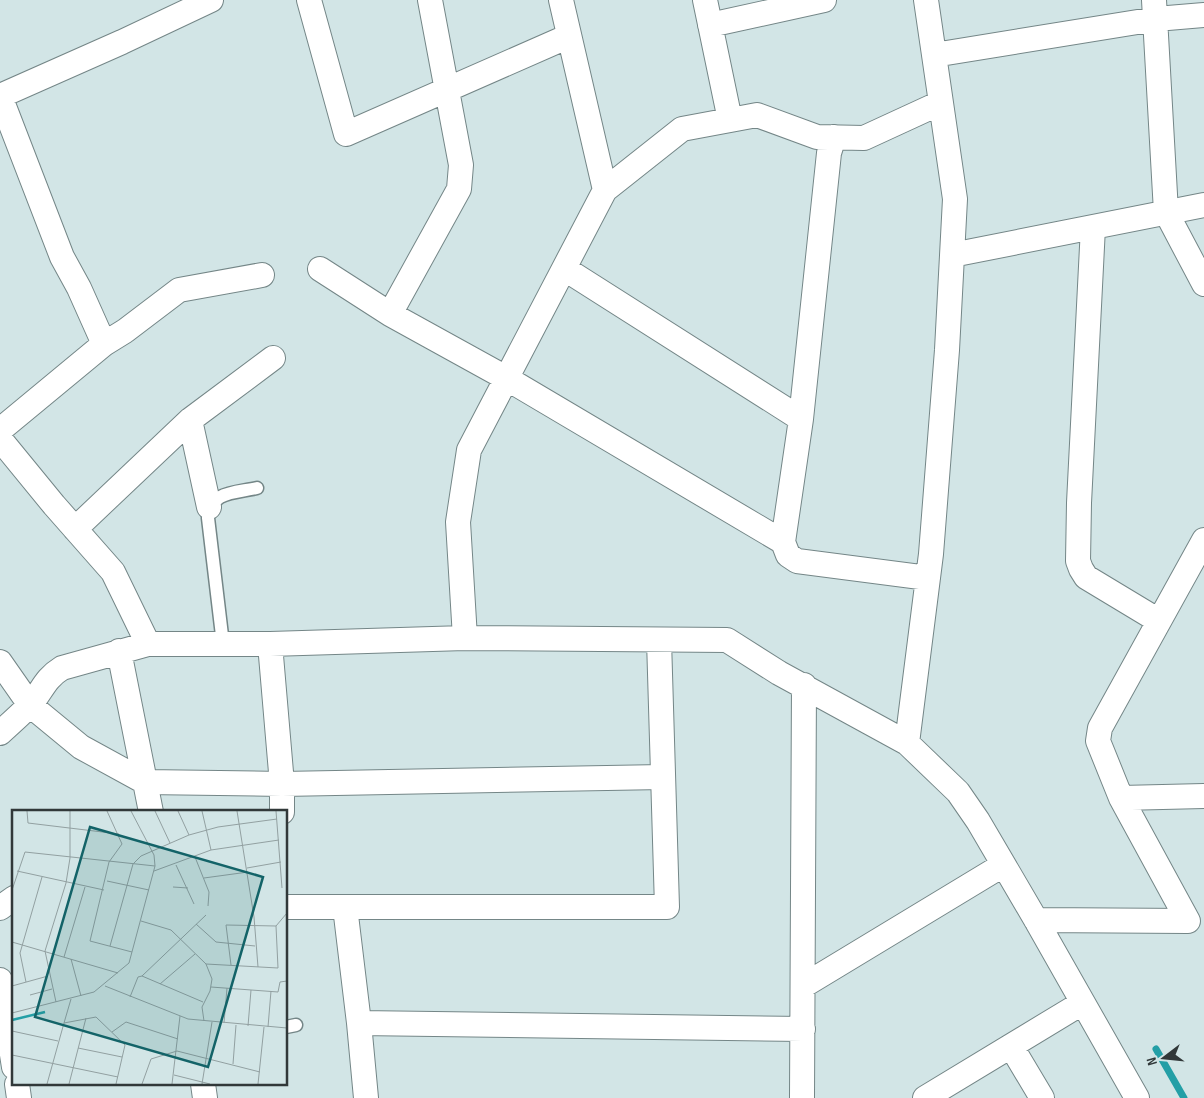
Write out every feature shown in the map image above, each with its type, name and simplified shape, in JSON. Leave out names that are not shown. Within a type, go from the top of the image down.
[{"type":"street","points":[[104,344],[79,288],[62,256],[0,96],[211,0]]},
{"type":"street","points":[[309,0],[346,134],[569,36]]},
{"type":"street","points":[[390,314],[459,189],[461,165],[430,0]]},
{"type":"street","points":[[561,0],[605,190]]},
{"type":"street","points":[[705,0],[730,120]]},
{"type":"street","points":[[710,25],[824,0]]},
{"type":"street","points":[[907,743],[928,578],[947,350],[955,199],[926,0]]},
{"type":"street","points":[[934,55],[1155,9],[1204,15]]},
{"type":"street","points":[[1155,9],[1166,212],[1204,284]]},
{"type":"street","points":[[465,638],[458,522],[469,450],[605,190],[682,129],[757,115],[817,137],[864,138],[940,103]]},
{"type":"street","points":[[834,137],[829,153],[801,419],[784,542],[788,555],[798,562],[928,578]]},
{"type":"street","points":[[952,255],[1204,205]]},
{"type":"street","points":[[1093,227],[1079,503],[1078,561],[1086,576],[1159,621]]},
{"type":"street","points":[[320,269],[390,314],[506,378],[784,542]]},
{"type":"street","points":[[565,269],[801,419]]},
{"type":"street","points":[[0,430],[104,344],[125,331],[180,290],[262,275]]},
{"type":"street","points":[[75,529],[190,420],[273,358]]},
{"type":"street","points":[[190,420],[209,508]]},
{"type":"street","points":[[0,439],[113,572],[148,644]]},
{"type":"street","points":[[1196,921],[1122,798],[1098,740],[1100,728],[1204,540]]},
{"type":"street","points":[[0,733],[30,705],[40,689],[53,674],[62,668],[148,644],[270,644],[465,638],[727,640],[779,673],[907,743],[958,792],[978,821],[1002,865],[1036,920],[1137,1098]]},
{"type":"street","points":[[288,907],[667,907],[659,640]]},
{"type":"street","points":[[270,644],[282,784],[282,810]]},
{"type":"street","points":[[119,651],[151,810]]},
{"type":"street","points":[[0,662],[30,705],[81,747],[145,782],[282,784],[663,778]]},
{"type":"street","points":[[802,1098],[804,686]]},
{"type":"street","points":[[1122,798],[1204,796]]},
{"type":"street","points":[[803,986],[1002,865]]},
{"type":"street","points":[[0,908],[12,899]]},
{"type":"street","points":[[345,907],[366,1098]]},
{"type":"street","points":[[1036,920],[1196,921]]},
{"type":"street","points":[[0,980],[12,1054]]},
{"type":"street","points":[[937,1095],[1011,1046],[1082,1003]]},
{"type":"street","points":[[359,1023],[803,1029]]},
{"type":"street","points":[[1011,1046],[1042,1098]]},
{"type":"lane","points":[[223,644],[208,518],[209,508],[214,500],[220,496],[257,488]]},
{"type":"waterway","points":[[1156,1049],[1184,1098]]}]
